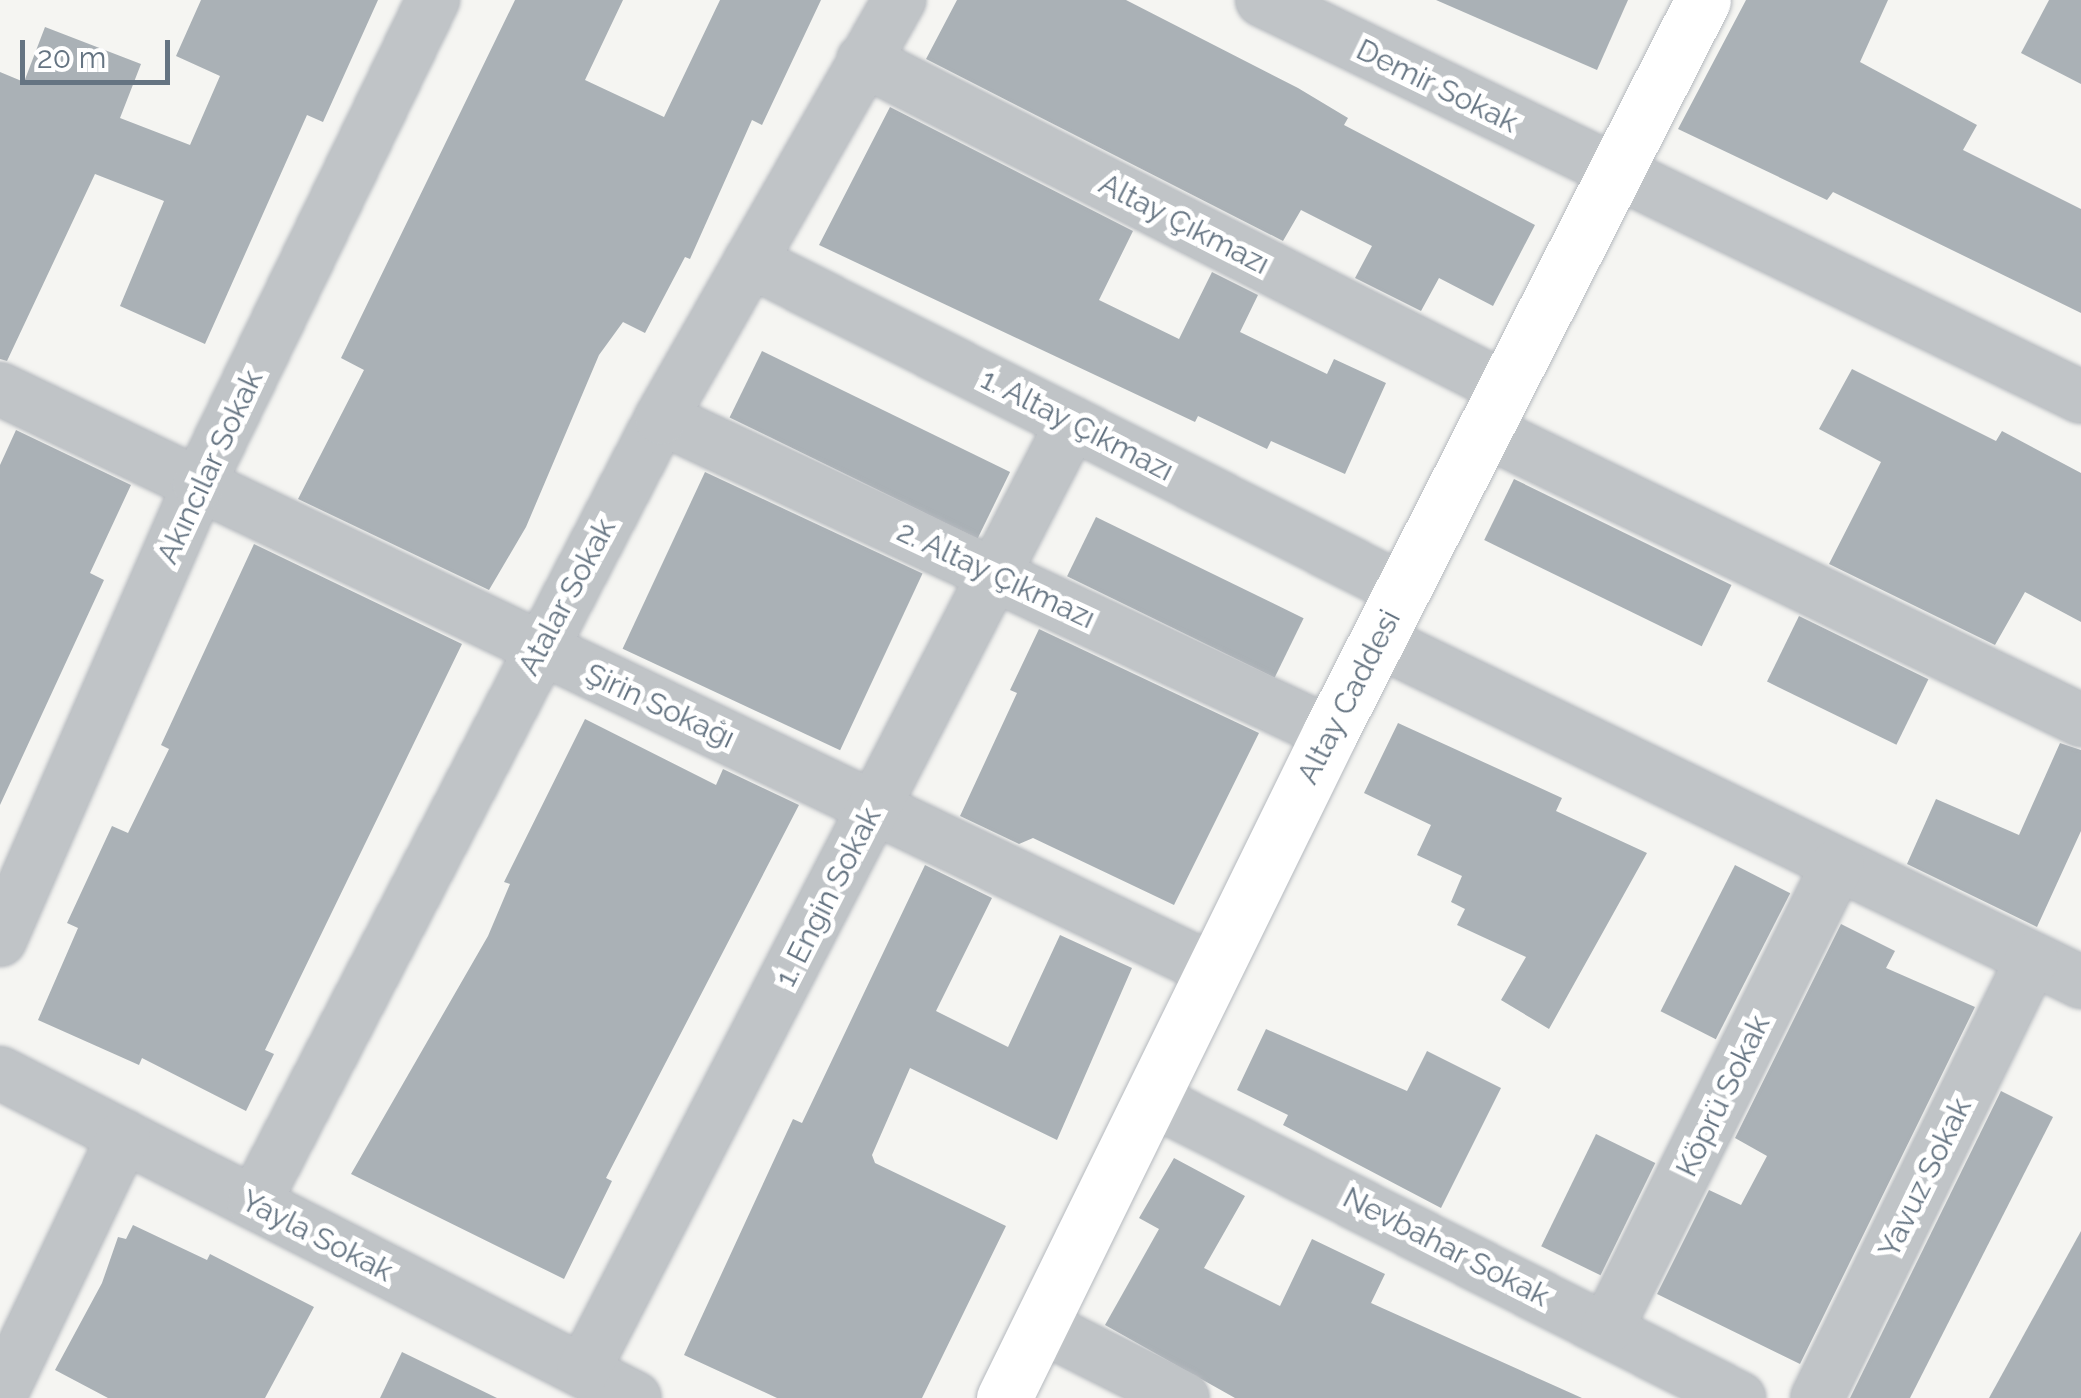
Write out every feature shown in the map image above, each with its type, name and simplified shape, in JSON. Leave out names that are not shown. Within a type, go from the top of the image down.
[{"type":"main road","name":"Altay Caddesi","points":[[1004,1398],[1330,732],[1703,0]]},
{"type":"street","name":"Akıncılar Sokak","points":[[0,940],[199,484],[434,0]]},
{"type":"street","name":"Atalar Sokak","points":[[254,1203],[661,418],[899,0]]},
{"type":"street","name":"Demir Sokak","points":[[1262,0],[2081,396]]},
{"type":"street","name":"Altay Çıkmazı","points":[[863,60],[1494,409],[2081,720]]},
{"type":"street","name":"1. Altay Çıkmazı","points":[[750,261],[1403,590]]},
{"type":"street","name":"Şirin Sokağı","points":[[0,389],[1214,970]]},
{"type":"street","name":"2. Altay Çıkmazı","points":[[661,418],[1330,732]]},
{"type":"street","name":"1. Engin Sokak","points":[[583,1371],[1072,422]]},
{"type":"street","points":[[1378,640],[2081,982]]},
{"type":"street","name":"Köprü Sokak","points":[[1607,1328],[1838,864]]},
{"type":"street","name":"Yavuz Sokak","points":[[1817,1398],[2032,958]]},
{"type":"street","name":"Yayla Sokak","points":[[0,1074],[635,1398]]},
{"type":"street","name":"Nevbahar Sokak","points":[[1152,1099],[1739,1398]]},
{"type":"street","points":[[0,1396],[124,1136]]},
{"type":"street","points":[[1041,1326],[1183,1398]]},
{"type":"building","points":[[201,0],[378,0],[323,122],[307,115],[205,344],[120,306],[164,201],[95,174],[7,361],[0,359],[0,72],[24,82],[45,27],[141,64],[120,118],[190,145],[220,76],[176,56]]},
{"type":"building","points":[[515,0],[623,0],[585,80],[664,117],[720,0],[821,0],[762,125],[752,120],[690,259],[685,257],[645,333],[623,322],[599,355],[526,527],[489,590],[298,499],[364,370],[341,358]]},
{"type":"building","points":[[957,0],[1126,0],[1298,88],[1348,118],[1344,125],[1535,225],[1493,306],[1439,278],[1421,311],[1355,278],[1372,246],[1301,210],[1283,241],[926,59]]},
{"type":"building","points":[[1436,0],[1628,0],[1597,70]]},
{"type":"building","points":[[1746,0],[1888,0],[1860,62],[1977,125],[1963,150],[2081,209],[2081,313],[1833,192],[1827,200],[1678,129]]},
{"type":"building","points":[[2049,0],[2081,0],[2081,84],[2021,53]]},
{"type":"building","points":[[890,107],[1133,231],[1099,300],[1179,339],[1212,272],[1258,295],[1240,332],[1327,374],[1334,359],[1386,383],[1345,474],[1271,441],[1267,449],[1198,416],[1195,422],[819,245]]},
{"type":"building","points":[[762,351],[1010,472],[978,539],[730,418]]},
{"type":"building","points":[[1852,369],[1996,441],[2002,431],[2081,473],[2081,622],[2025,592],[1995,645],[1829,564],[1881,462],[1819,429]]},
{"type":"building","points":[[16,430],[131,485],[90,573],[104,580],[0,805],[0,465]]},
{"type":"building","points":[[705,472],[923,573],[840,750],[623,649]]},
{"type":"building","points":[[1514,479],[1732,585],[1702,646],[1484,540]]},
{"type":"building","points":[[1096,517],[1304,618],[1275,678],[1067,576]]},
{"type":"building","points":[[254,544],[462,644],[265,1050],[274,1054],[246,1111],[142,1058],[139,1065],[38,1020],[78,928],[67,923],[112,826],[128,833],[169,749],[161,745]]},
{"type":"building","points":[[1799,616],[1928,679],[1896,745],[1767,682]]},
{"type":"building","points":[[1039,629],[1259,733],[1174,905],[1033,838],[1019,844],[960,816],[1017,693],[1010,690]]},
{"type":"building","points":[[585,719],[716,785],[723,769],[799,805],[606,1178],[612,1181],[564,1279],[351,1174],[488,936],[510,884],[504,882]]},
{"type":"building","points":[[1398,723],[1562,798],[1556,811],[1647,853],[1549,1029],[1501,1000],[1526,957],[1457,925],[1465,909],[1451,902],[1462,876],[1417,855],[1431,825],[1364,793]]},
{"type":"building","points":[[2060,743],[2081,750],[2081,831],[2037,927],[1907,864],[1936,799],[2019,835]]},
{"type":"building","points":[[925,865],[992,898],[936,1011],[1008,1047],[1060,935],[1132,968],[1057,1140],[910,1068],[872,1155],[875,1163],[1006,1226],[922,1398],[777,1398],[684,1355],[793,1119],[802,1123]]},
{"type":"building","points":[[1735,865],[1790,893],[1716,1039],[1661,1011]]},
{"type":"building","points":[[1841,924],[1895,951],[1886,968],[1975,1007],[1800,1364],[1657,1294],[1709,1190],[1741,1205],[1767,1156],[1735,1138]]},
{"type":"building","points":[[1266,1029],[1407,1091],[1427,1051],[1501,1088],[1441,1208],[1283,1125],[1288,1115],[1237,1090]]},
{"type":"building","points":[[2001,1091],[2053,1117],[1910,1398],[1850,1398]]},
{"type":"building","points":[[1596,1134],[1655,1163],[1601,1275],[1541,1246]]},
{"type":"building","points":[[1174,1158],[1245,1196],[1204,1268],[1280,1306],[1312,1239],[1385,1274],[1371,1303],[1582,1398],[1235,1398],[1105,1325],[1159,1229],[1139,1218]]},
{"type":"building","points":[[133,1225],[207,1260],[210,1254],[314,1307],[265,1398],[108,1398],[55,1370],[102,1283],[118,1237],[126,1239]]},
{"type":"building","points":[[2081,1231],[2081,1398],[1989,1398]]},
{"type":"building","points":[[402,1352],[497,1398],[380,1398]]}]
